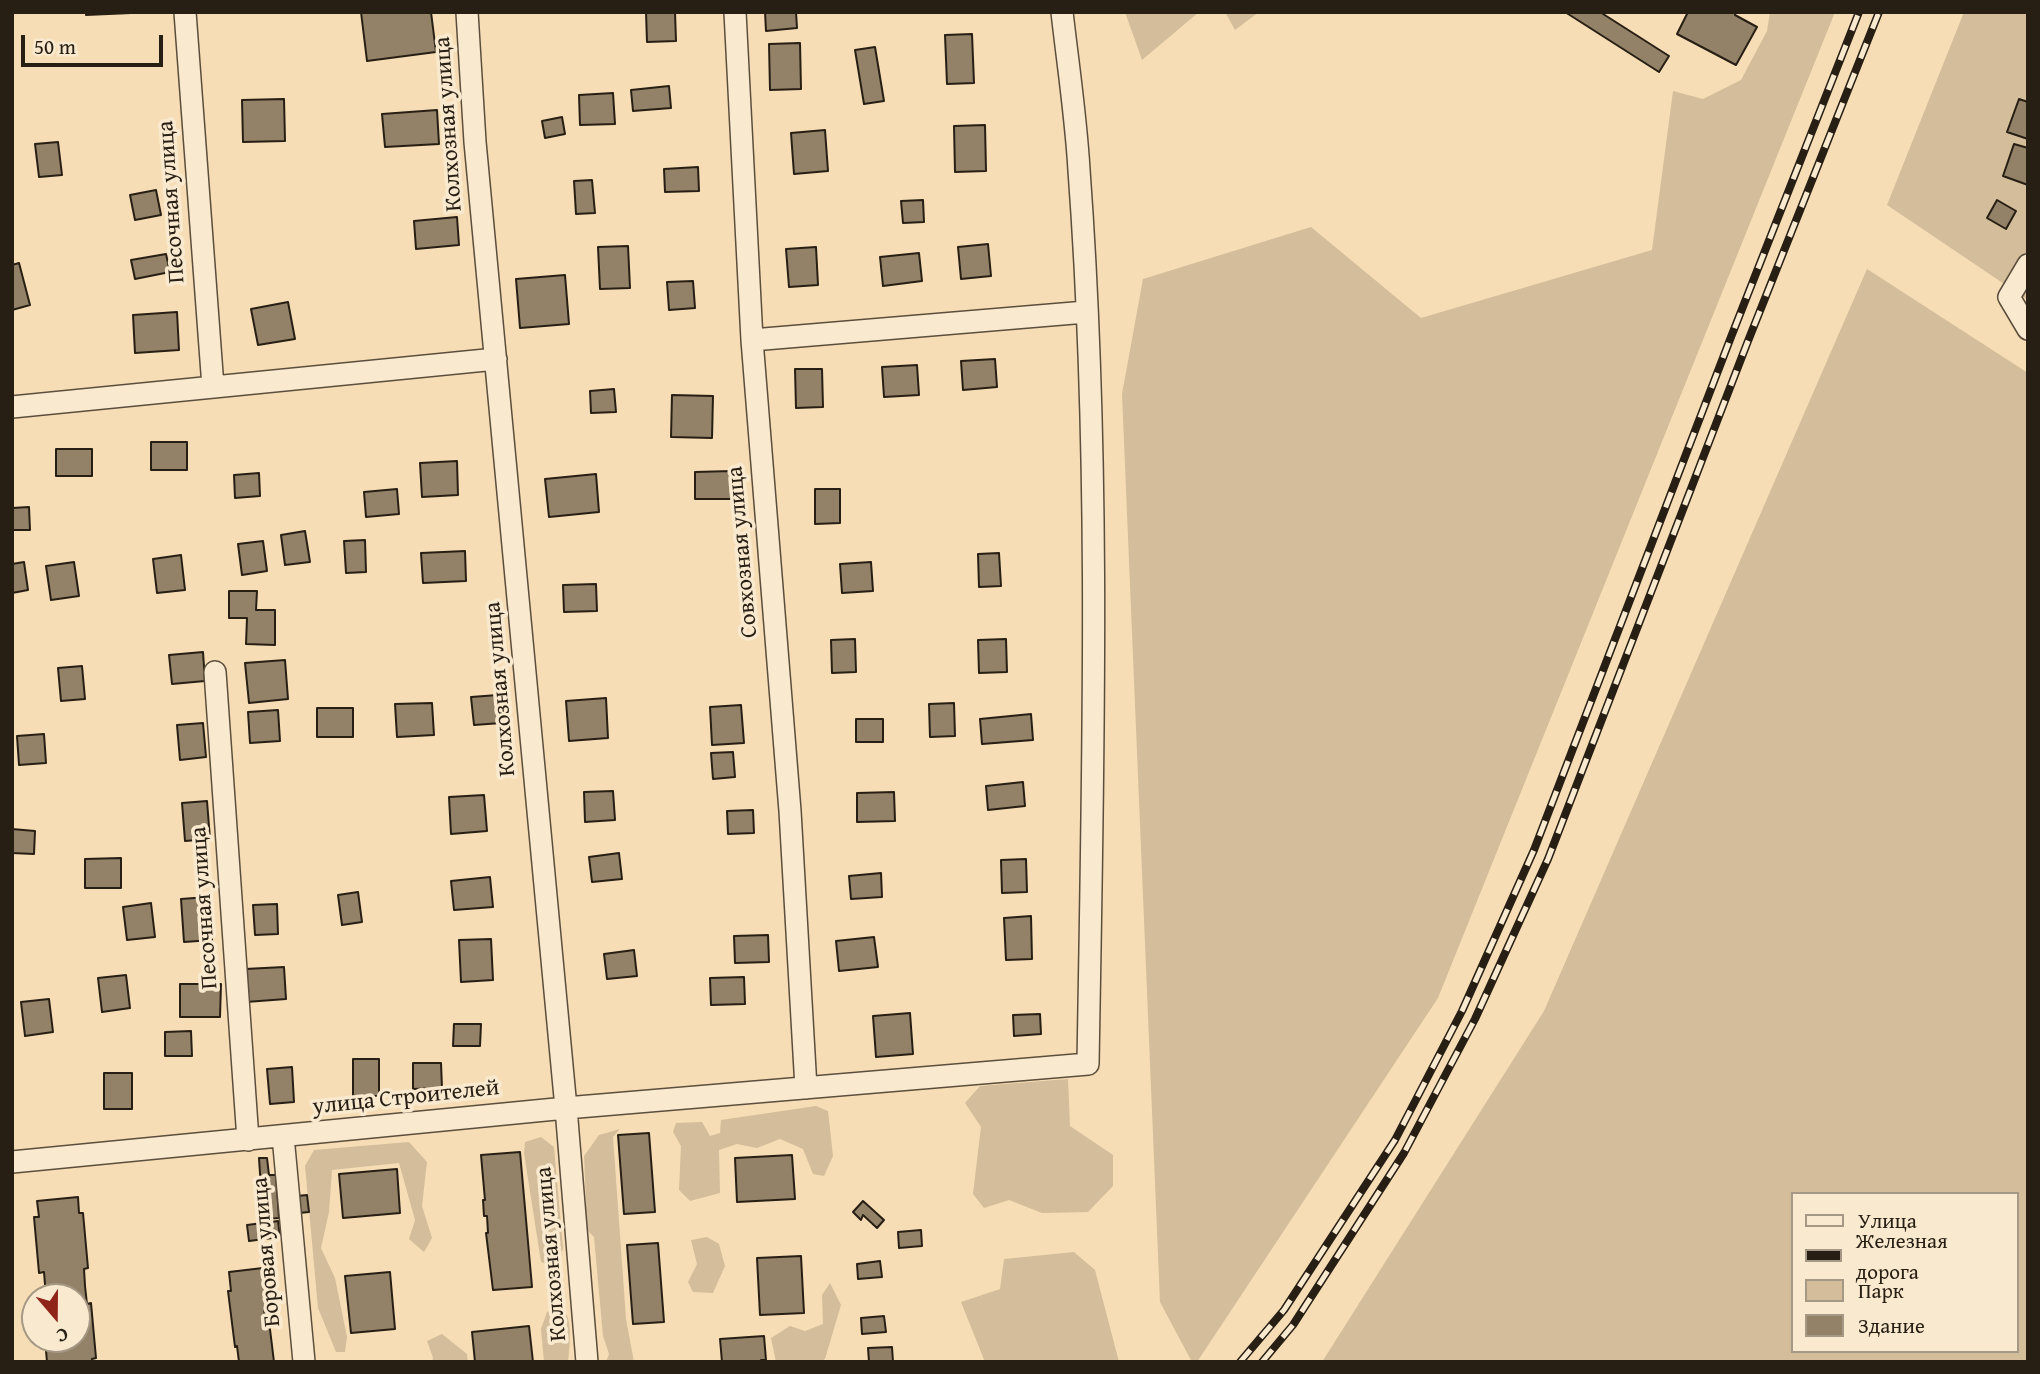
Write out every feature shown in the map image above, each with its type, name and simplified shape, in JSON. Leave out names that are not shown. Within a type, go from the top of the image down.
[{"type":"street","name":"Песочная улица","points":[[185,12],[213,387]]},
{"type":"street","name":"Колхозная улица","points":[[467,12],[475,142],[566,1108],[587,1362]]},
{"type":"street","name":"Совхозная улица","points":[[735,12],[752,340],[790,811],[806,1088]]},
{"type":"street","points":[[752,340],[1086,312],[1079,169],[1062,12]]},
{"type":"street","points":[[2028,265],[2009,297],[2028,328]]},
{"type":"street","name":"улица Строителей","points":[[12,1162],[566,1108],[1088,1064],[1095,610],[1086,312]]},
{"type":"street","points":[[12,407],[496,359]]},
{"type":"street","name":"Песочная улица","points":[[215,672],[248,1140]]},
{"type":"street","name":"Боровая улица","points":[[283,1136],[304,1362]]},
{"type":"green space","points":[[1125,12],[1199,12],[1142,60]]},
{"type":"green space","points":[[1225,12],[1259,12],[1235,30]]},
{"type":"green space","points":[[1770,12],[1835,12],[1438,998],[1197,1362],[1192,1362],[1160,1302],[1122,394],[1143,279],[1311,227],[1421,318],[1652,250],[1673,91],[1703,99],[1741,80],[1767,31]]},
{"type":"green space","points":[[1964,12],[2028,12],[2028,300],[1887,205]]},
{"type":"green space","points":[[1867,269],[2028,373],[2028,1362],[1322,1362],[1544,1011]]},
{"type":"green space","points":[[1068,1079],[1070,1126],[1113,1155],[1113,1186],[1088,1212],[1042,1213],[1009,1200],[984,1208],[973,1194],[981,1127],[965,1103],[980,1086]]},
{"type":"green space","points":[[816,1106],[828,1111],[833,1156],[824,1176],[813,1174],[803,1149],[780,1139],[757,1148],[737,1144],[719,1150],[720,1193],[690,1201],[679,1190],[681,1146],[673,1132],[676,1123],[702,1122],[710,1136],[720,1133],[721,1120]]},
{"type":"green space","points":[[620,1129],[613,1137],[626,1319],[634,1362],[606,1362],[609,1354],[603,1336],[594,1237],[582,1225],[586,1203],[584,1156],[599,1135]]},
{"type":"green space","points":[[541,1137],[554,1147],[563,1248],[558,1268],[541,1262],[524,1153],[525,1142]]},
{"type":"green space","points":[[409,1142],[427,1162],[422,1206],[432,1238],[424,1252],[409,1239],[415,1220],[399,1163],[332,1170],[329,1212],[321,1248],[335,1278],[347,1337],[345,1352],[336,1352],[318,1308],[305,1166],[314,1150]]},
{"type":"green space","points":[[707,1237],[719,1244],[725,1266],[713,1293],[693,1292],[688,1282],[697,1264],[691,1240]]},
{"type":"green space","points":[[1074,1252],[1095,1270],[1119,1362],[985,1362],[961,1302],[1000,1289],[1004,1259]]},
{"type":"green space","points":[[830,1283],[841,1305],[825,1359],[819,1362],[776,1362],[771,1338],[790,1326],[805,1331],[823,1324],[822,1295]]},
{"type":"green space","points":[[562,1306],[569,1325],[568,1362],[544,1362],[541,1329],[547,1312]]},
{"type":"green space","points":[[442,1334],[467,1354],[468,1362],[432,1362],[427,1341]]},
{"type":"building","points":[[86,12],[131,12],[131,13],[86,15]]},
{"type":"building","points":[[361,12],[431,12],[436,52],[367,61]]},
{"type":"building","points":[[646,12],[675,12],[676,41],[647,42]]},
{"type":"building","points":[[765,12],[796,12],[797,28],[766,31]]},
{"type":"building","points":[[1565,12],[1600,12],[1669,56],[1659,72]]},
{"type":"building","points":[[1688,12],[1736,12],[1735,15],[1757,27],[1736,65],[1677,34]]},
{"type":"building","points":[[972,34],[974,83],[947,84],[945,35]]},
{"type":"building","points":[[800,43],[801,89],[770,90],[769,44]]},
{"type":"building","points":[[875,47],[884,101],[864,104],[855,50]]},
{"type":"building","points":[[669,86],[671,108],[633,111],[631,90]]},
{"type":"building","points":[[613,93],[615,124],[580,125],[579,95]]},
{"type":"building","points":[[284,99],[285,141],[243,142],[242,100]]},
{"type":"building","points":[[2019,99],[2028,102],[2028,139],[2007,132]]},
{"type":"building","points":[[437,110],[439,144],[385,147],[382,114]]},
{"type":"building","points":[[562,117],[565,134],[545,138],[542,121]]},
{"type":"building","points":[[985,125],[986,171],[955,172],[954,126]]},
{"type":"building","points":[[825,130],[828,171],[794,174],[791,133]]},
{"type":"building","points":[[58,142],[62,175],[39,177],[35,144]]},
{"type":"building","points":[[2014,144],[2028,148],[2028,185],[2003,176]]},
{"type":"building","points":[[698,167],[699,191],[665,192],[664,169]]},
{"type":"building","points":[[592,180],[595,213],[576,214],[574,181]]},
{"type":"building","points":[[156,190],[161,215],[135,220],[130,195]]},
{"type":"building","points":[[923,200],[924,222],[903,223],[901,201]]},
{"type":"building","points":[[1997,200],[2016,211],[2006,229],[1987,218]]},
{"type":"building","points":[[457,217],[459,245],[416,249],[414,221]]},
{"type":"building","points":[[988,244],[991,276],[961,279],[958,247]]},
{"type":"building","points":[[628,246],[630,288],[600,289],[598,247]]},
{"type":"building","points":[[816,247],[818,285],[789,287],[786,249]]},
{"type":"building","points":[[919,253],[922,281],[883,286],[880,257]]},
{"type":"building","points":[[166,254],[170,272],[135,279],[131,260]]},
{"type":"building","points":[[19,263],[30,305],[12,310],[12,265]]},
{"type":"building","points":[[565,275],[569,324],[520,328],[516,279]]},
{"type":"building","points":[[693,281],[695,308],[669,310],[667,282]]},
{"type":"building","points":[[288,302],[295,339],[258,345],[251,309]]},
{"type":"building","points":[[177,312],[179,350],[135,353],[133,315]]},
{"type":"building","points":[[995,359],[997,387],[963,390],[961,361]]},
{"type":"building","points":[[917,365],[919,395],[884,397],[882,367]]},
{"type":"building","points":[[795,369],[822,369],[823,407],[796,408]]},
{"type":"building","points":[[614,389],[616,412],[591,413],[590,391]]},
{"type":"building","points":[[672,395],[713,396],[712,438],[671,437]]},
{"type":"building","points":[[151,442],[187,442],[187,470],[151,470]]},
{"type":"building","points":[[56,449],[92,449],[92,476],[56,476]]},
{"type":"building","points":[[457,461],[458,495],[422,497],[420,463]]},
{"type":"building","points":[[732,471],[732,499],[695,499],[695,472]]},
{"type":"building","points":[[259,473],[260,496],[235,498],[234,475]]},
{"type":"building","points":[[596,474],[599,512],[549,517],[545,479]]},
{"type":"building","points":[[397,489],[399,514],[366,517],[364,492]]},
{"type":"building","points":[[815,489],[840,489],[840,523],[815,524]]},
{"type":"building","points":[[29,507],[30,530],[12,530],[12,508]]},
{"type":"building","points":[[305,531],[310,562],[285,565],[281,535]]},
{"type":"building","points":[[365,540],[366,572],[346,573],[344,541]]},
{"type":"building","points":[[263,541],[267,571],[242,575],[238,544]]},
{"type":"building","points":[[465,551],[466,581],[423,583],[421,553]]},
{"type":"building","points":[[999,553],[1001,586],[979,587],[978,554]]},
{"type":"building","points":[[181,555],[185,590],[157,593],[153,559]]},
{"type":"building","points":[[24,562],[28,590],[12,593],[12,564]]},
{"type":"building","points":[[74,562],[79,596],[51,600],[46,566]]},
{"type":"building","points":[[871,562],[873,591],[842,593],[840,564]]},
{"type":"building","points":[[596,584],[597,611],[564,612],[563,585]]},
{"type":"building","points":[[229,591],[257,591],[256,610],[275,610],[275,645],[246,644],[247,618],[229,618]]},
{"type":"building","points":[[855,639],[856,672],[832,673],[831,640]]},
{"type":"building","points":[[1006,639],[1007,672],[979,673],[978,640]]},
{"type":"building","points":[[203,652],[205,681],[172,684],[169,655]]},
{"type":"building","points":[[285,660],[288,699],[249,703],[245,663]]},
{"type":"building","points":[[82,666],[85,699],[61,701],[58,668]]},
{"type":"building","points":[[498,695],[501,723],[474,725],[471,697]]},
{"type":"building","points":[[606,698],[608,738],[569,741],[566,701]]},
{"type":"building","points":[[432,703],[434,735],[397,737],[395,704]]},
{"type":"building","points":[[954,703],[955,736],[930,737],[929,704]]},
{"type":"building","points":[[741,705],[744,743],[712,745],[710,707]]},
{"type":"building","points":[[317,708],[353,708],[353,737],[317,737]]},
{"type":"building","points":[[278,710],[280,741],[250,743],[248,712]]},
{"type":"building","points":[[1031,714],[1033,740],[982,744],[980,719]]},
{"type":"building","points":[[856,719],[883,719],[883,742],[856,742]]},
{"type":"building","points":[[203,723],[206,757],[180,760],[177,725]]},
{"type":"building","points":[[44,734],[46,763],[19,765],[17,736]]},
{"type":"building","points":[[733,752],[735,777],[713,779],[711,753]]},
{"type":"building","points":[[1023,782],[1025,806],[988,810],[986,786]]},
{"type":"building","points":[[613,791],[615,820],[585,822],[584,792]]},
{"type":"building","points":[[894,792],[895,821],[857,822],[857,793]]},
{"type":"building","points":[[484,795],[487,831],[451,834],[449,797]]},
{"type":"building","points":[[207,801],[210,839],[185,841],[182,803]]},
{"type":"building","points":[[753,810],[754,833],[728,834],[727,811]]},
{"type":"building","points":[[12,829],[35,831],[34,854],[12,853]]},
{"type":"building","points":[[619,853],[622,879],[592,882],[589,857]]},
{"type":"building","points":[[121,858],[121,888],[85,888],[85,859]]},
{"type":"building","points":[[1026,859],[1027,892],[1002,893],[1001,860]]},
{"type":"building","points":[[881,873],[882,897],[851,899],[849,876]]},
{"type":"building","points":[[490,877],[493,907],[454,910],[451,881]]},
{"type":"building","points":[[358,892],[362,922],[342,925],[338,895]]},
{"type":"building","points":[[208,897],[212,940],[184,942],[181,899]]},
{"type":"building","points":[[151,903],[155,937],[127,940],[123,907]]},
{"type":"building","points":[[277,904],[278,934],[255,935],[253,905]]},
{"type":"building","points":[[1031,916],[1032,959],[1006,960],[1004,918]]},
{"type":"building","points":[[768,935],[769,962],[735,963],[734,936]]},
{"type":"building","points":[[874,937],[878,967],[839,971],[836,941]]},
{"type":"building","points":[[491,939],[493,980],[461,982],[459,940]]},
{"type":"building","points":[[634,950],[637,976],[607,979],[604,954]]},
{"type":"building","points":[[284,967],[286,999],[246,1002],[245,969]]},
{"type":"building","points":[[126,975],[130,1008],[102,1012],[98,978]]},
{"type":"building","points":[[744,977],[745,1004],[711,1005],[710,978]]},
{"type":"building","points":[[180,984],[221,984],[220,1017],[180,1017]]},
{"type":"building","points":[[49,999],[53,1032],[25,1036],[21,1002]]},
{"type":"building","points":[[910,1013],[913,1054],[876,1057],[873,1016]]},
{"type":"building","points":[[1040,1014],[1041,1034],[1014,1036],[1013,1015]]},
{"type":"building","points":[[454,1024],[481,1024],[480,1046],[453,1046]]},
{"type":"building","points":[[191,1031],[192,1056],[165,1056],[165,1032]]},
{"type":"building","points":[[353,1059],[379,1059],[379,1096],[353,1096]]},
{"type":"building","points":[[413,1063],[441,1063],[442,1088],[413,1089]]},
{"type":"building","points":[[292,1067],[294,1102],[270,1104],[267,1069]]},
{"type":"building","points":[[104,1073],[132,1073],[132,1109],[104,1109]]},
{"type":"building","points":[[649,1133],[655,1212],[624,1214],[618,1135]]},
{"type":"building","points":[[520,1152],[532,1287],[493,1290],[486,1233],[487,1216],[484,1216],[481,1155]]},
{"type":"building","points":[[792,1155],[795,1199],[737,1202],[735,1158]]},
{"type":"building","points":[[259,1158],[267,1158],[269,1175],[276,1175],[279,1218],[263,1219]]},
{"type":"building","points":[[397,1169],[400,1213],[343,1218],[339,1174]]},
{"type":"building","points":[[307,1195],[309,1212],[299,1213],[297,1196]]},
{"type":"building","points":[[78,1197],[79,1213],[83,1213],[88,1268],[84,1269],[85,1283],[45,1283],[44,1272],[39,1273],[34,1217],[39,1217],[37,1201]]},
{"type":"building","points":[[863,1201],[884,1220],[877,1228],[863,1215],[861,1220],[853,1212]]},
{"type":"building","points":[[278,1221],[280,1237],[249,1241],[247,1225]]},
{"type":"building","points":[[921,1230],[922,1246],[899,1248],[898,1232]]},
{"type":"building","points":[[658,1243],[664,1322],[633,1324],[627,1245]]},
{"type":"building","points":[[801,1256],[804,1313],[760,1315],[757,1258]]},
{"type":"building","points":[[880,1261],[882,1277],[858,1279],[857,1264]]},
{"type":"building","points":[[263,1268],[268,1305],[264,1306],[265,1322],[269,1321],[274,1362],[239,1362],[228,1291],[231,1291],[229,1272]]},
{"type":"building","points":[[390,1272],[395,1329],[351,1333],[345,1276]]},
{"type":"building","points":[[91,1303],[96,1358],[92,1359],[92,1362],[47,1362],[46,1353],[91,1353]]},
{"type":"building","points":[[884,1316],[886,1332],[862,1334],[861,1318]]},
{"type":"building","points":[[529,1326],[533,1362],[475,1362],[472,1332]]},
{"type":"building","points":[[764,1336],[766,1360],[722,1362],[720,1339]]},
{"type":"building","points":[[892,1347],[893,1362],[869,1362],[868,1348]]},
{"type":"railway","points":[[1240,1362],[1284,1310],[1395,1140],[1462,1011],[1534,850],[1859,12]]},
{"type":"railway","points":[[1262,1362],[1293,1325],[1404,1153],[1475,1019],[1548,859],[1748,341],[1879,12]]}]
